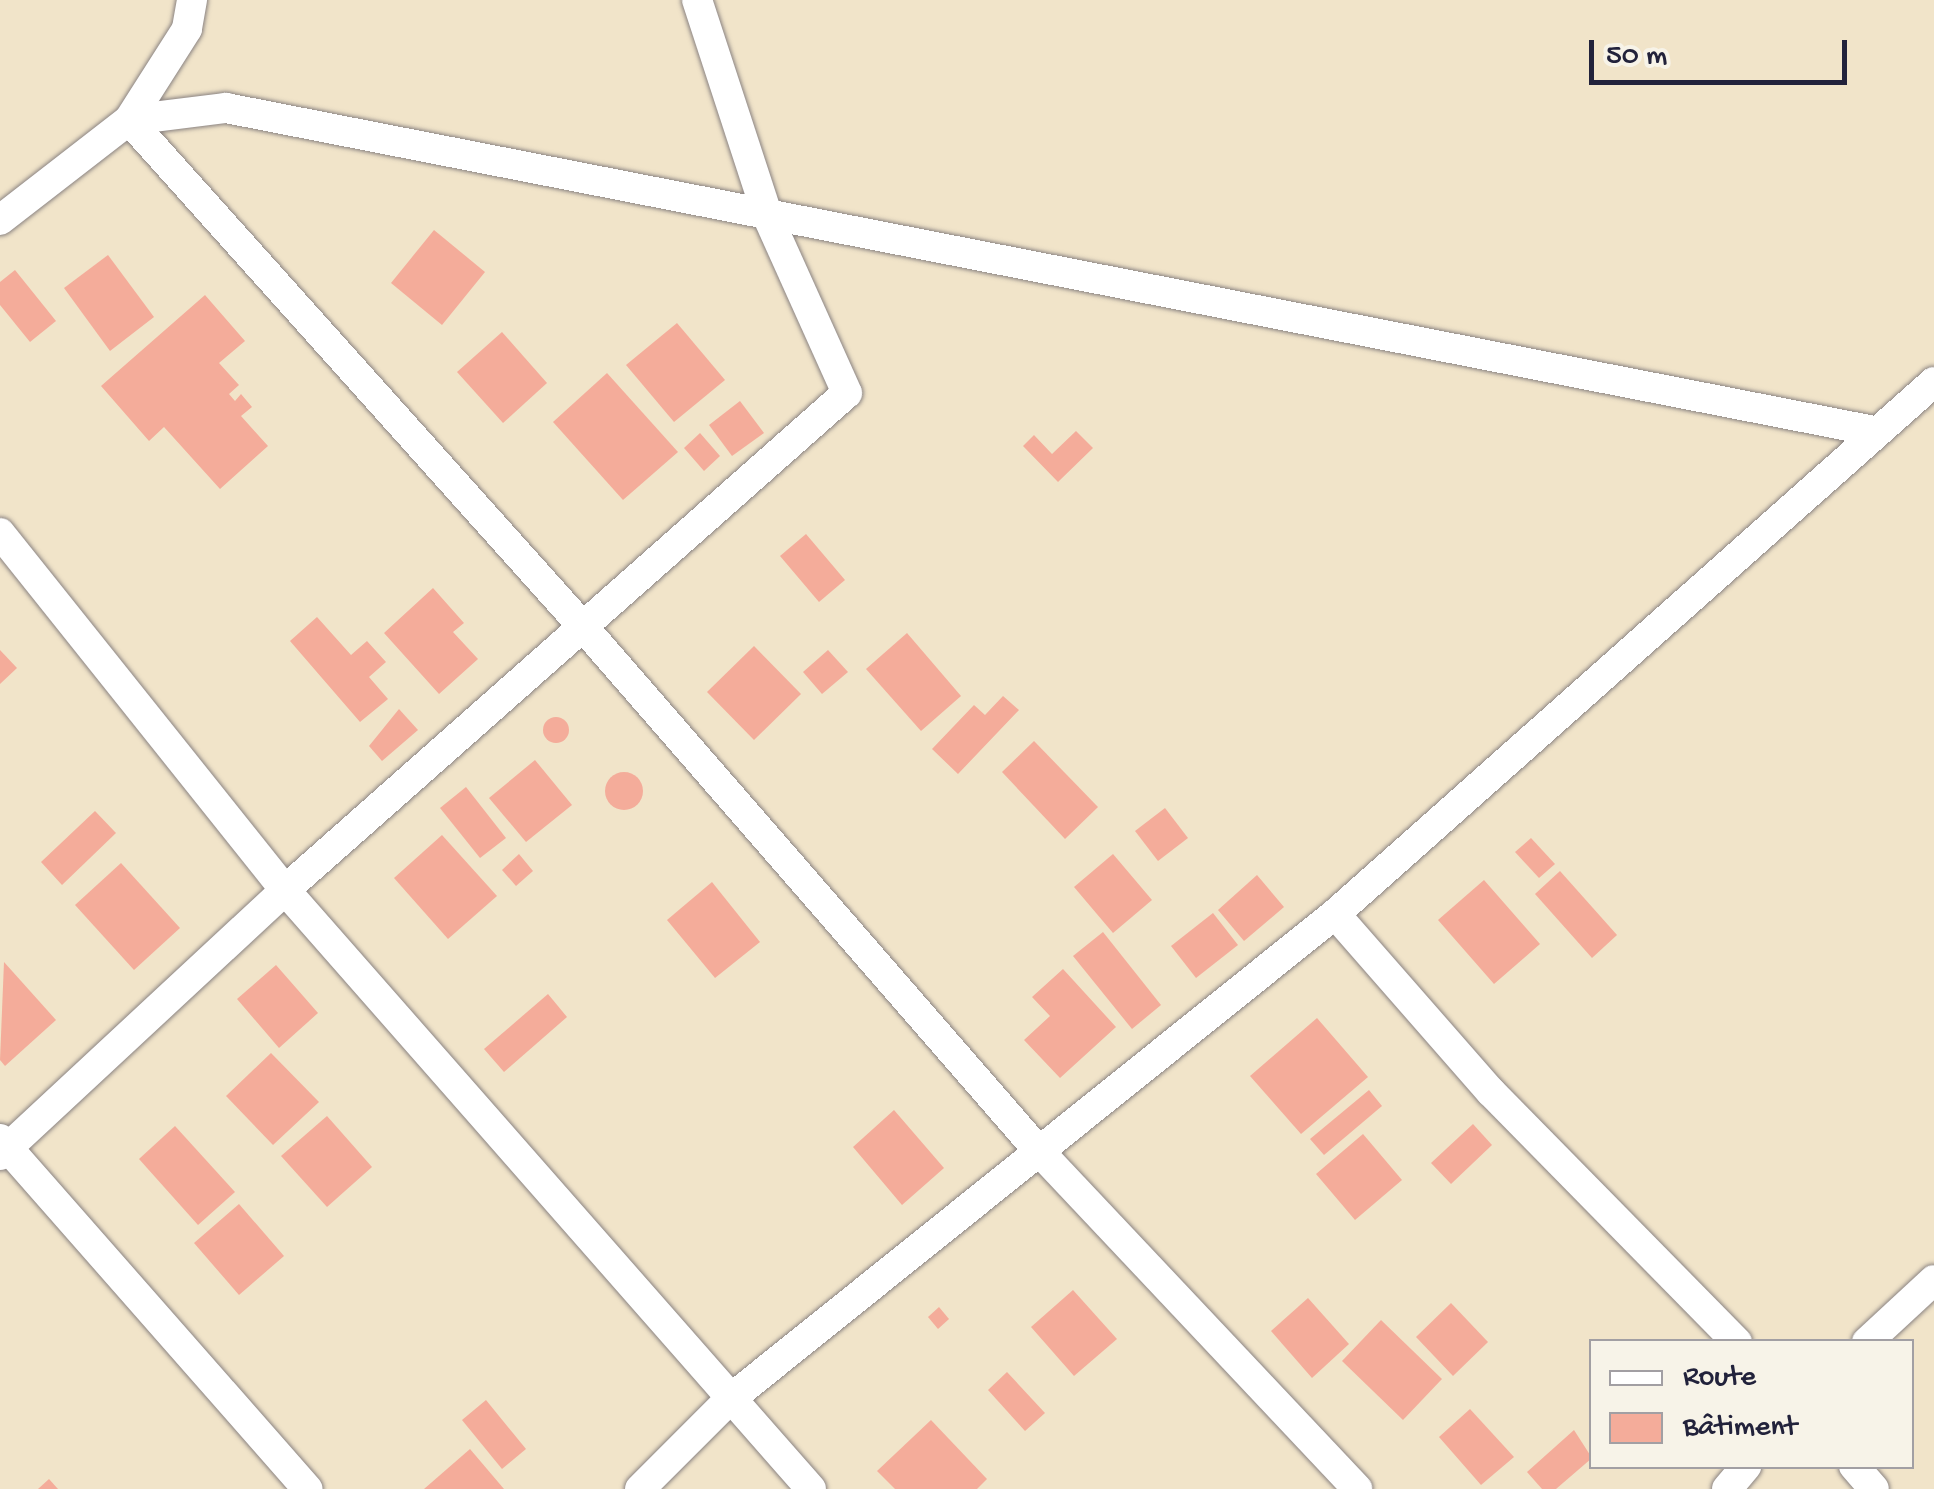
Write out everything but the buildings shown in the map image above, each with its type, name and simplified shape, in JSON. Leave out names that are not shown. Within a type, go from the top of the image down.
[{"type":"street","points":[[0,220],[128,120],[187,28],[192,0]]},
{"type":"street","points":[[308,1489],[3,1147],[285,890],[585,629],[847,393],[768,217],[697,0]]},
{"type":"street","points":[[128,120],[226,108],[1874,431]]},
{"type":"street","points":[[128,120],[585,629],[1037,1148],[1357,1489]]},
{"type":"street","points":[[640,1489],[728,1400],[1037,1148],[1335,914],[1874,431],[1934,382]]},
{"type":"street","points":[[0,534],[285,890],[728,1400],[811,1489]]},
{"type":"street","points":[[1335,914],[1492,1092],[1734,1339]]},
{"type":"street","points":[[1870,1339],[1934,1280]]},
{"type":"street","points":[[1727,1489],[1744,1469]]},
{"type":"street","points":[[1857,1469],[1874,1489]]}]
